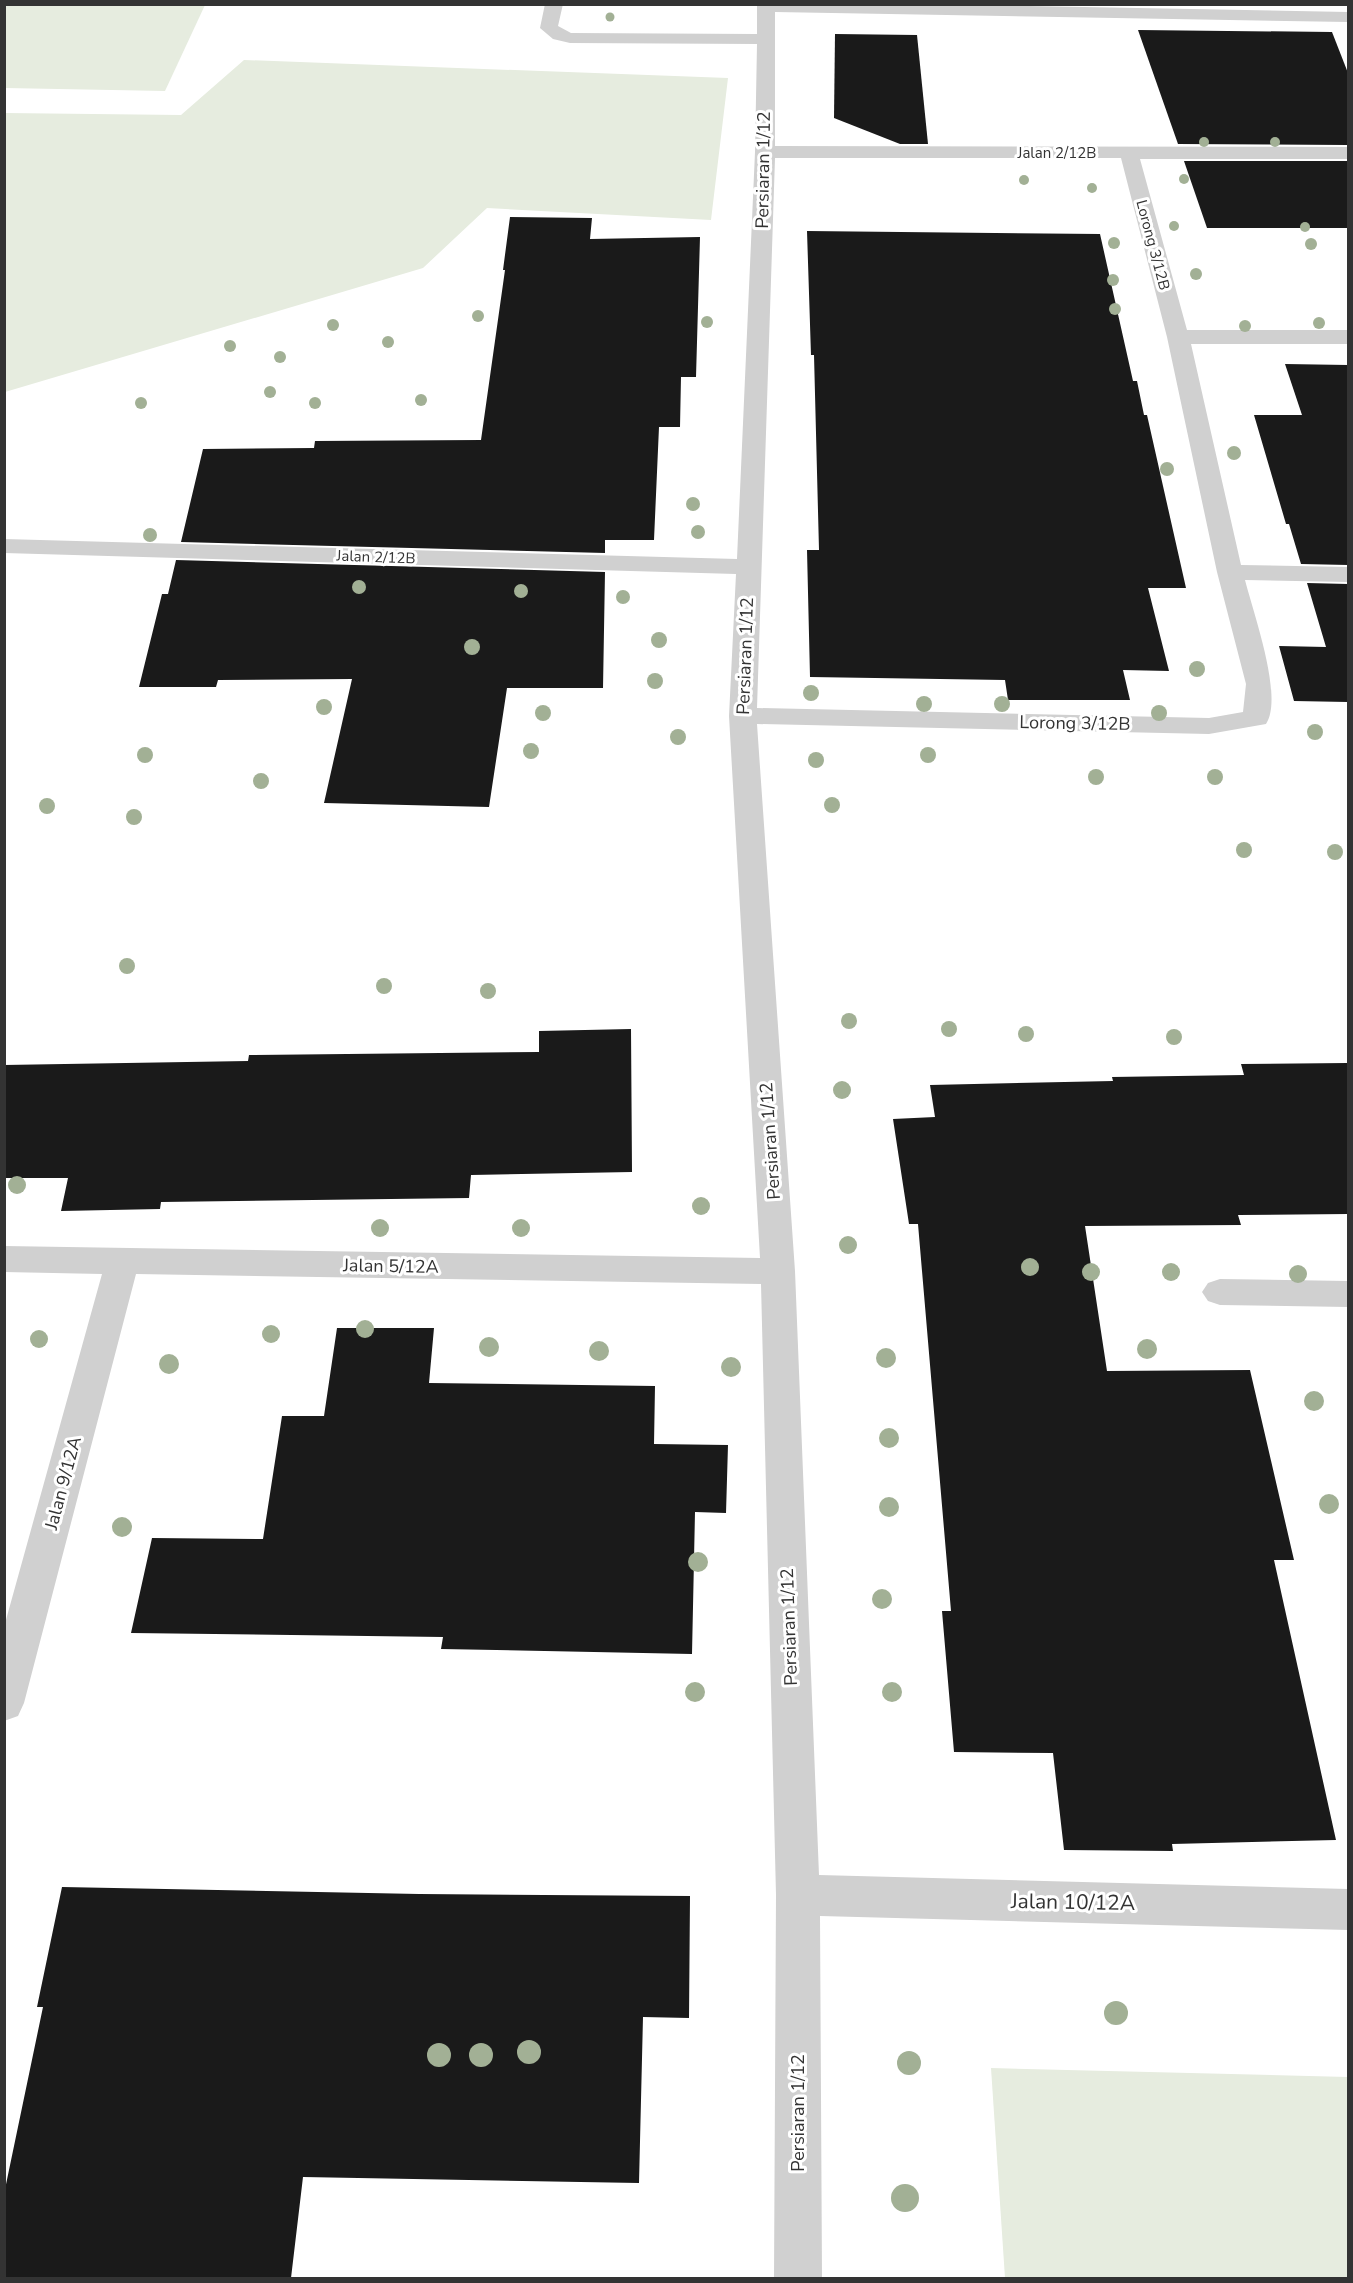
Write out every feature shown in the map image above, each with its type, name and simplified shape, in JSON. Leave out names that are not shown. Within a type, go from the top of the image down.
[{"type":"street","points":[[554,4],[549,28],[559,35],[570,38],[764,39]]},
{"type":"street","points":[[766,6],[1348,17]]},
{"type":"street","name":"Persiaran 1/12","points":[[766,6],[765,152],[743,716],[778,1271],[798,1895],[798,2278]]},
{"type":"street","name":"Jalan 2/12B","points":[[765,152],[1348,153]]},
{"type":"street","name":"Lorong 3/12B","points":[[743,716],[1209,726],[1256,718],[1259,684],[1230,572],[1178,337],[1129,153]]},
{"type":"street","points":[[1178,337],[1348,337]]},
{"type":"street","name":"Jalan 2/12B","points":[[4,546],[748,567]]},
{"type":"street","points":[[1230,572],[1348,574]]},
{"type":"street","name":"Jalan 5/12A","points":[[4,1259],[122,1263],[778,1271]]},
{"type":"street","name":"Jalan 9/12A","points":[[4,1703],[122,1263]]},
{"type":"street","points":[[1220,1292],[1348,1294]]},
{"type":"street","name":"Jalan 10/12A","points":[[798,1895],[1348,1909]]},
{"type":"shaded area","points":[[5,4],[205,5],[165,91],[5,88]]},
{"type":"shaded area","points":[[244,60],[728,78],[711,220],[487,208],[423,268],[5,392],[5,113],[181,115]]},
{"type":"shaded area","points":[[991,2068],[1348,2077],[1348,2278],[1005,2278]]},
{"type":"building","points":[[1138,30],[1332,32],[1348,73],[1348,145],[1178,144]]},
{"type":"building","points":[[835,34],[917,35],[928,144],[900,144],[834,118]]},
{"type":"building","points":[[1184,161],[1348,161],[1348,228],[1207,228]]},
{"type":"building","points":[[510,217],[592,218],[590,239],[700,237],[696,377],[681,377],[680,427],[659,427],[654,540],[605,540],[605,553],[181,542],[203,449],[314,448],[315,441],[481,440],[505,270],[503,270]]},
{"type":"building","points":[[807,231],[1100,234],[1133,381],[1137,381],[1144,415],[1147,415],[1186,588],[1148,588],[1169,671],[1123,670],[1130,700],[1008,700],[1005,680],[810,677],[807,550],[819,550],[814,355],[811,355]]},
{"type":"building","points":[[1285,364],[1348,365],[1348,565],[1301,564],[1289,524],[1286,524],[1254,415],[1302,415]]},
{"type":"building","points":[[176,560],[605,572],[603,688],[507,688],[489,807],[324,803],[352,679],[218,680],[216,687],[139,687],[162,594],[168,594]]},
{"type":"building","points":[[1307,583],[1348,584],[1348,702],[1294,701],[1279,646],[1326,647]]},
{"type":"building","points":[[631,1029],[632,1172],[471,1175],[469,1198],[161,1202],[160,1209],[61,1211],[68,1178],[4,1178],[4,1065],[248,1061],[249,1055],[539,1052],[539,1031]]},
{"type":"building","points":[[1348,1063],[1348,1214],[1238,1215],[1241,1225],[1085,1226],[1107,1371],[1250,1370],[1294,1560],[1274,1560],[1336,1840],[1172,1844],[1173,1851],[1064,1850],[1053,1753],[954,1752],[942,1611],[951,1611],[918,1224],[909,1224],[893,1119],[935,1117],[930,1085],[1113,1081],[1112,1077],[1244,1075],[1241,1064]]},
{"type":"building","points":[[337,1328],[434,1328],[429,1383],[655,1386],[654,1444],[728,1445],[726,1513],[695,1512],[692,1654],[441,1649],[443,1637],[131,1633],[152,1538],[263,1539],[282,1416],[324,1416]]},
{"type":"building","points":[[62,1887],[419,1894],[690,1896],[689,2018],[643,2017],[639,2183],[303,2177],[291,2278],[4,2278],[4,2194],[43,2007],[37,2007]]}]
